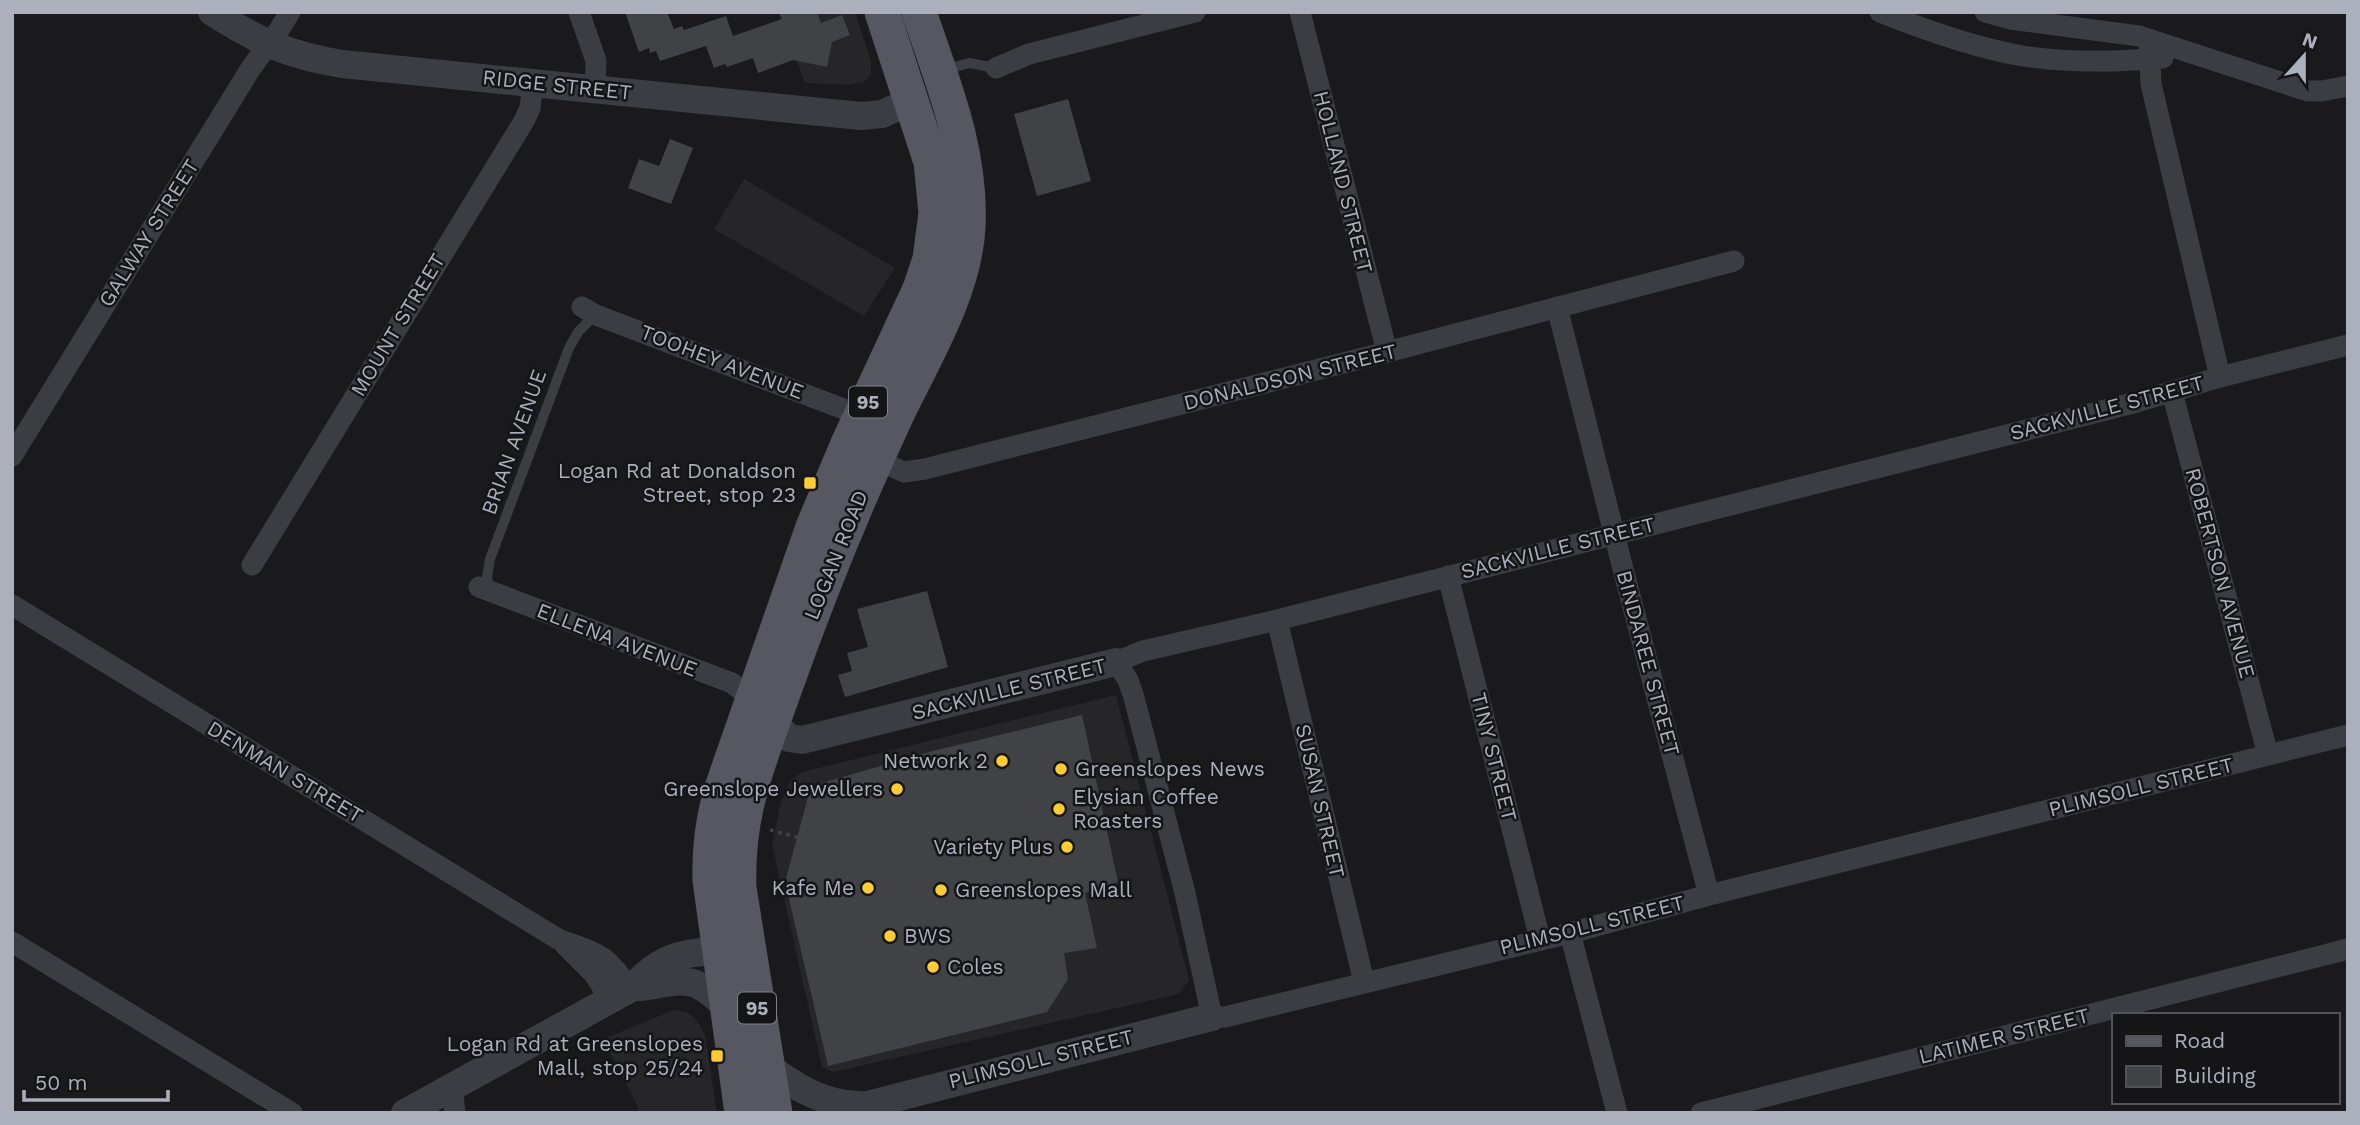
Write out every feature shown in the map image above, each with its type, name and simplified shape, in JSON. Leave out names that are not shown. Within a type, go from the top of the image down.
[{"type":"main road","name":"LOGAN ROAD","points":[[742,1113],[727,1007],[734,951],[741,831],[762,711],[834,554],[869,437],[933,243],[936,213],[927,149],[882,12]]},
{"type":"main road","name":"LOGAN ROAD","points":[[869,437],[956,287],[968,231],[969,206],[963,147],[919,12]]},
{"type":"main road","points":[[911,101],[939,72]]},
{"type":"main road","name":"LOGAN ROAD","points":[[734,951],[766,1065],[775,1113]]},
{"type":"street","name":"RIDGE STREET","points":[[212,12],[268,45],[299,56],[342,64],[861,116],[882,114],[911,101]]},
{"type":"street","name":"GALWAY STREET","points":[[12,456],[251,68],[290,12]]},
{"type":"street","points":[[579,12],[596,61],[595,88]]},
{"type":"street","points":[[996,68],[1029,54],[1195,12]]},
{"type":"street","name":"HOLLAND STREET","points":[[1300,12],[1387,352]]},
{"type":"street","points":[[1880,12],[1988,48],[2024,56],[2119,61],[2149,49]]},
{"type":"street","points":[[1984,12],[2149,49],[2192,55],[2308,92],[2348,86]]},
{"type":"street","points":[[2149,49],[2151,84],[2220,377]]},
{"type":"street","name":"MOUNT STREET","points":[[252,565],[524,121],[530,108],[533,82]]},
{"type":"street","name":"DONALDSON STREET","points":[[869,437],[904,472],[925,469],[1734,261]]},
{"type":"street","name":"BINDAREE STREET","points":[[1557,307],[1709,895]]},
{"type":"street","name":"TOOHEY AVENUE","points":[[589,311],[869,437]]},
{"type":"street","name":"SACKVILLE STREET","points":[[762,711],[789,738],[802,740],[1116,662],[1143,651],[1277,620],[2348,345]]},
{"type":"street","name":"ROBERTSON AVENUE","points":[[2172,392],[2268,755]]},
{"type":"street","name":"TINY STREET","points":[[1448,576],[1540,939]]},
{"type":"street","name":"ELLENA AVENUE","points":[[484,589],[732,683],[762,711]]},
{"type":"street","name":"DENMAN STREET","points":[[12,605],[558,939],[603,957],[616,968],[624,991]]},
{"type":"street","name":"SUSAN STREET","points":[[1277,620],[1364,982]]},
{"type":"street","points":[[1116,662],[1127,678],[1133,694],[1185,893],[1212,1017]]},
{"type":"street","name":"PLIMSOLL STREET","points":[[836,1113],[1212,1017],[1236,1016],[1364,982],[1570,933],[1709,895],[2348,735]]},
{"type":"street","points":[[1570,933],[1617,1113]]},
{"type":"street","points":[[12,942],[292,1113]]},
{"type":"street","name":"LATIMER STREET","points":[[1701,1113],[2348,949]]},
{"type":"street","points":[[405,1113],[453,1100],[624,991],[659,963],[690,953],[734,951]]},
{"type":"street","points":[[624,991],[679,982],[692,983],[701,986],[727,1007]]},
{"type":"street","points":[[766,1065],[814,1096],[836,1103],[863,1105]]},
{"type":"lane","points":[[939,72],[970,63],[996,68]]},
{"type":"lane","name":"BRIAN AVENUE","points":[[484,589],[491,559],[569,348],[589,311]]},
{"type":"path","points":[[768,830],[797,837]]},
{"type":"shaded area","points":[[778,12],[855,12],[871,62],[871,74],[864,82],[849,85],[805,83]]},
{"type":"shaded area","points":[[744,179],[895,268],[864,316],[714,229]]},
{"type":"shaded area","name":"Greenslopes Mall","points":[[1116,695],[1189,980],[1179,994],[833,1072],[822,1067],[772,845],[781,802],[790,781],[802,772]]},
{"type":"shaded area","points":[[674,1010],[689,1013],[705,1035],[717,1113],[633,1113],[639,1109],[603,1039]]},
{"type":"building","points":[[625,12],[667,12],[674,29],[682,26],[684,30],[726,16],[733,36],[782,19],[779,12],[817,12],[821,23],[842,15],[850,35],[832,42],[827,67],[793,60],[758,73],[753,58],[727,67],[725,64],[714,68],[706,46],[660,61],[656,51],[650,53],[649,48],[639,52]]},
{"type":"building","points":[[1068,99],[1091,181],[1037,196],[1014,114]]},
{"type":"building","points":[[670,139],[693,148],[671,204],[628,188],[639,159],[659,166]]},
{"type":"building","points":[[927,591],[948,667],[845,697],[838,675],[852,671],[847,653],[868,647],[857,609]]},
{"type":"building","name":"Greenslopes Mall","points":[[1082,715],[1118,882],[1085,893],[1097,948],[1064,953],[1068,979],[1047,1012],[828,1066],[785,882],[811,786],[933,751]]},
{"type":"place","name":"Logan Rd at Donaldson Street, stop 23","points":[[810,483]]},
{"type":"place","name":"Network 2","points":[[1002,761]]},
{"type":"place","name":"Greenslopes News","points":[[1061,769]]},
{"type":"place","name":"Greenslope Jewellers","points":[[897,789]]},
{"type":"place","name":"Elysian Coffee Roasters","points":[[1059,809]]},
{"type":"place","name":"Variety Plus","points":[[1067,847]]},
{"type":"place","name":"Kafe Me","points":[[868,888]]},
{"type":"place","name":"Greenslopes Mall","points":[[941,890]]},
{"type":"place","name":"BWS","points":[[890,936]]},
{"type":"place","name":"Coles","points":[[933,967]]},
{"type":"place","name":"Logan Rd at Greenslopes Mall, stop 25/24","points":[[717,1056]]}]
